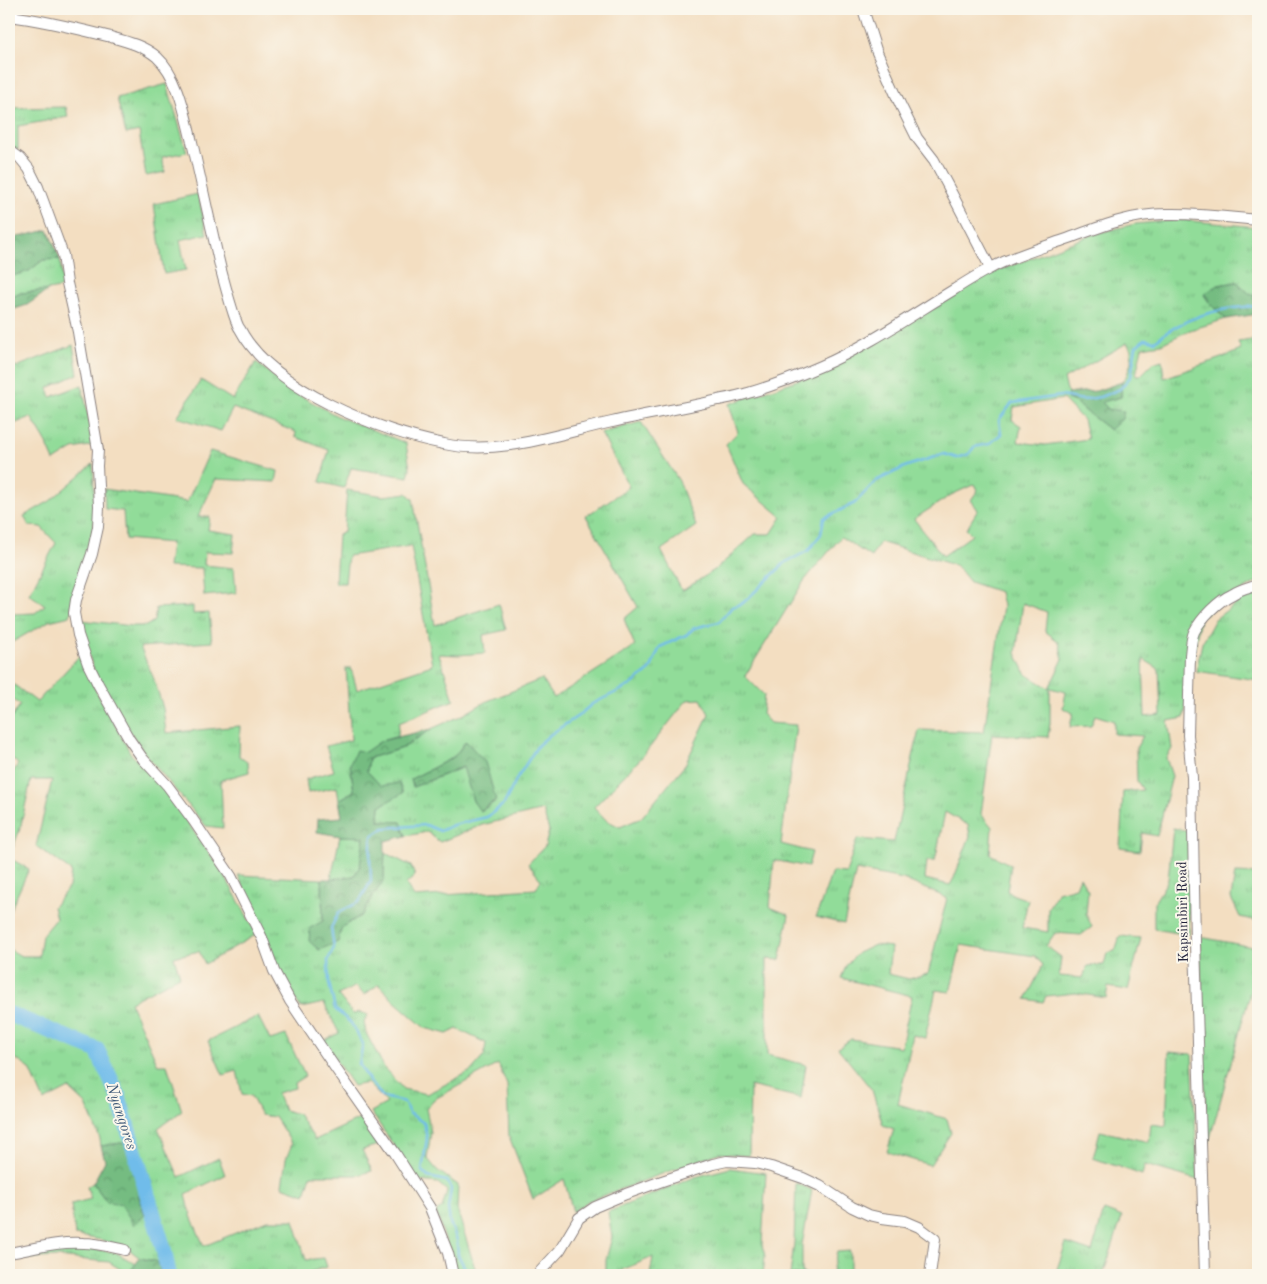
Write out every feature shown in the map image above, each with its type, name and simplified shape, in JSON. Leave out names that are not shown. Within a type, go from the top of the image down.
[{"type":"street","points":[[863,9],[876,50],[900,104],[917,138],[934,160],[990,267]]},
{"type":"street","points":[[9,16],[86,30],[132,43],[154,54],[172,75],[185,112],[226,289],[239,328],[250,344],[260,356],[286,378],[322,401],[365,420],[416,438],[450,446],[505,446],[545,439],[612,422],[748,393],[823,365],[863,344],[990,267],[1114,222],[1140,216],[1173,214],[1258,220]]},
{"type":"street","points":[[9,150],[20,158],[38,187],[64,254],[67,283],[78,332],[98,450],[98,526],[92,554],[76,600],[74,613],[78,635],[88,664],[129,739],[193,820],[231,876],[262,938],[274,971],[290,1001],[395,1153],[425,1201],[443,1238],[454,1275]]},
{"type":"street","name":"Kapsimbiri Road","points":[[1205,1275],[1192,777],[1188,735],[1190,655],[1194,632],[1211,610],[1222,600],[1258,584]]},
{"type":"street","points":[[537,1275],[560,1250],[578,1218],[595,1207],[662,1181],[714,1164],[727,1162],[770,1167],[803,1178],[820,1186],[852,1208],[869,1215],[905,1221],[919,1227],[935,1238],[930,1275]]},
{"type":"street","points":[[9,1253],[64,1243],[82,1242],[125,1250]]},
{"type":"green space","points":[[167,84],[187,152],[162,157],[165,172],[146,176],[139,131],[126,134],[117,98]]},
{"type":"green space","points":[[66,107],[68,117],[18,126],[18,150],[9,146],[9,108]]},
{"type":"green space","points":[[198,194],[207,234],[180,240],[186,270],[164,274],[154,204]]},
{"type":"green space","points":[[1181,220],[1258,227],[1258,295],[1251,295],[1237,282],[1218,285],[1204,295],[1211,305],[1226,319],[1190,330],[1161,344],[1142,347],[1136,375],[1141,375],[1153,363],[1162,360],[1164,378],[1241,350],[1238,342],[1258,339],[1258,581],[1200,617],[1184,718],[1168,721],[1172,749],[1166,758],[1172,776],[1157,836],[1142,833],[1140,851],[1120,848],[1123,792],[1143,790],[1137,781],[1136,748],[1143,736],[1114,734],[1114,721],[1095,715],[1091,726],[1070,727],[1073,713],[1063,708],[1066,692],[1050,688],[1048,737],[992,734],[981,814],[992,827],[990,854],[1011,865],[1007,891],[1028,900],[1022,928],[1048,932],[1048,908],[1058,892],[1076,887],[1080,877],[1088,891],[1086,914],[1092,927],[1081,935],[1055,933],[1046,946],[1061,957],[1059,976],[1083,978],[1087,966],[1104,965],[1107,953],[1115,951],[1120,936],[1141,938],[1128,990],[1108,987],[1106,998],[1076,993],[1046,996],[1043,1002],[1026,999],[1043,965],[1035,956],[961,945],[950,992],[936,990],[925,1038],[913,1035],[898,1104],[947,1119],[951,1133],[930,1165],[887,1152],[894,1129],[883,1125],[872,1090],[838,1048],[851,1039],[901,1047],[912,996],[841,978],[847,964],[858,953],[875,945],[891,947],[888,974],[909,979],[928,974],[947,898],[903,879],[856,870],[844,924],[816,917],[832,872],[846,873],[857,839],[894,842],[919,730],[984,732],[1003,606],[1000,592],[970,582],[957,566],[880,542],[871,557],[841,537],[804,581],[745,676],[764,695],[762,714],[770,723],[796,725],[781,844],[812,852],[808,867],[774,860],[770,907],[789,915],[780,960],[767,959],[767,1055],[806,1065],[801,1098],[750,1086],[749,1156],[719,1153],[588,1201],[573,1212],[564,1179],[533,1199],[509,1136],[507,1085],[498,1064],[433,1100],[426,1109],[431,1132],[427,1158],[437,1170],[458,1185],[457,1209],[477,1275],[457,1275],[436,1212],[442,1208],[447,1191],[438,1183],[418,1181],[371,1112],[387,1103],[367,1083],[353,1086],[323,1041],[339,1033],[324,1003],[301,1008],[281,976],[269,942],[238,875],[322,879],[323,921],[342,927],[362,915],[384,880],[385,853],[411,866],[415,876],[406,884],[414,897],[536,889],[541,880],[528,864],[545,846],[549,831],[543,810],[482,825],[440,842],[427,832],[406,836],[401,822],[379,821],[381,787],[367,771],[369,758],[403,748],[431,729],[463,715],[485,702],[542,679],[554,698],[635,646],[624,619],[638,607],[586,516],[629,487],[601,433],[641,422],[679,481],[696,526],[661,550],[682,591],[716,569],[755,534],[771,534],[782,517],[743,484],[726,444],[738,432],[729,404],[823,371],[992,273],[1094,234],[1135,224]],"holes":[[[1127,343],[1131,350],[1132,359],[1127,375],[1122,382],[1121,397],[1101,402],[1108,409],[1110,430],[1075,402],[1067,399],[1068,393],[1064,379]],[[1063,399],[1083,420],[1088,439],[1045,445],[1018,442],[1021,426],[1012,420],[1014,407]],[[975,484],[978,490],[971,500],[978,510],[966,529],[972,535],[943,556],[914,519],[951,495]],[[1023,603],[1047,612],[1045,631],[1059,642],[1063,659],[1049,688],[1026,674],[1016,653]],[[1143,659],[1159,669],[1161,715],[1145,717]],[[701,699],[709,714],[685,765],[641,818],[620,827],[606,820],[594,807],[642,757],[687,700]],[[465,742],[496,801],[481,811],[473,801],[464,767],[413,787],[411,779],[454,757]],[[945,812],[968,825],[970,836],[950,885],[925,879],[927,861],[935,861]],[[379,984],[393,1000],[425,1028],[447,1034],[457,1029],[486,1043],[484,1056],[471,1071],[427,1094],[403,1089],[385,1069],[366,1033],[364,1022],[368,1015],[360,1012],[353,1014],[338,995],[356,986],[364,995]]]},
{"type":"green space","points":[[48,230],[60,259],[43,260],[29,271],[9,277],[9,239]]},
{"type":"green space","points":[[60,259],[63,287],[21,293],[9,298],[9,277],[29,271],[43,260]]},
{"type":"green space","points":[[1237,282],[1251,295],[1258,295],[1258,314],[1226,319],[1211,305],[1204,294],[1218,285]]},
{"type":"green space","points":[[49,290],[27,305],[9,311],[9,298],[21,293]]},
{"type":"green space","points":[[73,345],[78,374],[48,388],[51,397],[82,385],[94,445],[73,449],[54,461],[45,440],[31,417],[9,426],[9,402],[12,397],[9,391],[9,359],[16,367]]},
{"type":"green space","points":[[256,362],[290,390],[339,417],[406,443],[410,469],[408,477],[351,468],[344,488],[320,482],[329,450],[295,437],[296,432],[233,408],[221,431],[177,417],[201,380],[233,400]]},
{"type":"green space","points":[[1122,382],[1121,397],[1102,402],[1108,409],[1124,411],[1122,419],[1110,430],[1075,402],[1067,399],[1068,393],[1096,391]]},
{"type":"green space","points":[[210,451],[278,471],[276,482],[216,479],[198,517],[210,517],[208,530],[235,534],[233,553],[205,552],[204,565],[234,568],[236,593],[204,596],[202,568],[168,567],[171,543],[125,539],[123,511],[105,509],[104,489],[187,502]]},
{"type":"green space","points":[[93,464],[95,515],[90,549],[70,616],[49,621],[9,644],[9,612],[13,614],[35,613],[45,605],[29,594],[56,543],[41,527],[29,526],[24,516],[50,501]]},
{"type":"green space","points":[[347,490],[384,496],[407,493],[413,499],[435,625],[499,604],[506,630],[483,635],[485,653],[439,654],[454,700],[399,723],[398,736],[381,741],[350,764],[354,791],[339,800],[337,787],[308,793],[306,779],[334,771],[326,746],[351,740],[346,668],[351,668],[357,690],[432,665],[411,546],[348,556],[345,583],[335,583],[338,535],[344,532]]},
{"type":"green space","points":[[1258,592],[1258,680],[1196,671],[1202,643],[1215,619],[1238,602]]},
{"type":"green space","points":[[193,606],[193,614],[209,613],[212,642],[140,647],[154,679],[163,708],[166,733],[240,726],[239,756],[248,763],[249,772],[221,780],[223,828],[206,826],[146,755],[124,723],[95,673],[84,641],[80,620],[146,626],[154,621],[156,608]]},
{"type":"green space","points":[[81,654],[94,687],[131,754],[163,788],[222,871],[257,934],[205,964],[199,951],[174,957],[180,976],[130,1002],[158,1065],[167,1065],[182,1111],[158,1128],[179,1177],[219,1158],[225,1175],[186,1194],[191,1216],[204,1246],[267,1220],[294,1220],[306,1260],[324,1258],[327,1267],[310,1272],[312,1275],[161,1275],[158,1262],[140,1258],[126,1247],[75,1235],[71,1204],[91,1199],[87,1187],[93,1183],[107,1202],[121,1204],[145,1215],[121,1143],[101,1146],[86,1104],[69,1088],[44,1101],[30,1069],[9,1054],[9,949],[21,956],[39,956],[42,935],[56,918],[53,907],[69,887],[71,871],[36,846],[52,780],[31,780],[20,829],[9,858],[9,779],[18,764],[9,756],[9,722],[20,705],[9,697],[9,681],[37,702]]},
{"type":"green space","points":[[431,729],[403,748],[369,758],[367,771],[381,786],[399,783],[403,793],[380,806],[379,821],[401,822],[406,836],[385,841],[384,880],[362,915],[342,927],[338,942],[319,950],[309,941],[310,928],[323,921],[322,879],[354,876],[360,866],[364,837],[340,836],[317,832],[318,819],[342,817],[339,800],[354,791],[350,764],[356,750],[365,752],[381,741]]},
{"type":"green space","points":[[466,741],[485,762],[496,800],[480,811],[473,801],[463,767],[413,787],[411,779],[454,757]]},
{"type":"green space","points":[[1173,828],[1190,831],[1189,935],[1154,929],[1154,903],[1168,880]]},
{"type":"green space","points":[[340,836],[364,836],[360,866],[354,876],[331,879]]},
{"type":"green space","points":[[9,858],[29,869],[9,913]]},
{"type":"green space","points":[[1235,873],[1258,874],[1258,921],[1240,917],[1231,898]]},
{"type":"green space","points":[[1200,937],[1258,948],[1258,965],[1207,1149]]},
{"type":"green space","points":[[258,1016],[270,1040],[286,1035],[305,1076],[294,1083],[295,1088],[277,1093],[284,1110],[298,1114],[315,1140],[364,1117],[384,1143],[362,1150],[372,1171],[358,1175],[311,1175],[305,1194],[282,1186],[286,1159],[292,1144],[275,1117],[261,1115],[251,1096],[242,1094],[237,1071],[223,1075],[208,1041]]},
{"type":"green space","points":[[1169,1052],[1192,1054],[1198,1180],[1145,1165],[1142,1175],[1093,1158],[1100,1131],[1149,1142],[1151,1124],[1166,1126]]},
{"type":"green space","points":[[121,1143],[140,1146],[151,1180],[137,1192],[145,1215],[134,1225],[121,1204],[107,1202],[93,1183],[105,1161],[101,1146]]},
{"type":"green space","points":[[730,1168],[766,1173],[762,1245],[765,1256],[763,1275],[650,1275],[653,1257],[624,1269],[616,1275],[606,1275],[606,1260],[612,1237],[608,1212],[695,1177]]},
{"type":"green space","points":[[796,1183],[812,1190],[802,1245],[802,1274],[818,1275],[790,1275],[794,1244]]},
{"type":"green space","points":[[1104,1210],[1122,1217],[1103,1275],[1055,1275],[1066,1243],[1092,1252]]},
{"type":"green space","points":[[81,1248],[115,1252],[136,1264],[128,1274],[109,1262],[56,1257],[9,1260],[46,1251]]},
{"type":"green space","points":[[850,1251],[850,1274],[868,1272],[868,1275],[831,1275],[837,1252]]},
{"type":"green space","points":[[140,1258],[158,1262],[161,1275],[124,1275],[128,1274]]},
{"type":"waterway","points":[[469,1275],[458,1255],[457,1240],[450,1223],[448,1208],[451,1189],[447,1181],[428,1177],[422,1171],[427,1138],[424,1123],[409,1113],[404,1102],[383,1097],[370,1082],[359,1064],[363,1044],[351,1023],[335,1009],[329,983],[328,960],[334,948],[331,928],[339,912],[359,902],[371,881],[370,856],[372,836],[384,828],[426,825],[440,831],[453,825],[487,817],[504,804],[516,780],[538,745],[592,704],[631,685],[650,670],[660,647],[686,635],[694,628],[719,622],[732,607],[743,603],[786,562],[808,551],[821,534],[824,518],[855,503],[876,481],[907,466],[944,454],[957,458],[969,454],[974,447],[989,444],[1001,434],[999,420],[1012,403],[1061,396],[1083,400],[1100,397],[1120,389],[1131,376],[1136,346],[1145,339],[1155,341],[1178,325],[1204,314],[1230,308],[1258,306]]},
{"type":"waterway","name":"Nyangores","points":[[9,1014],[97,1050],[118,1095],[163,1247],[169,1275]]}]
